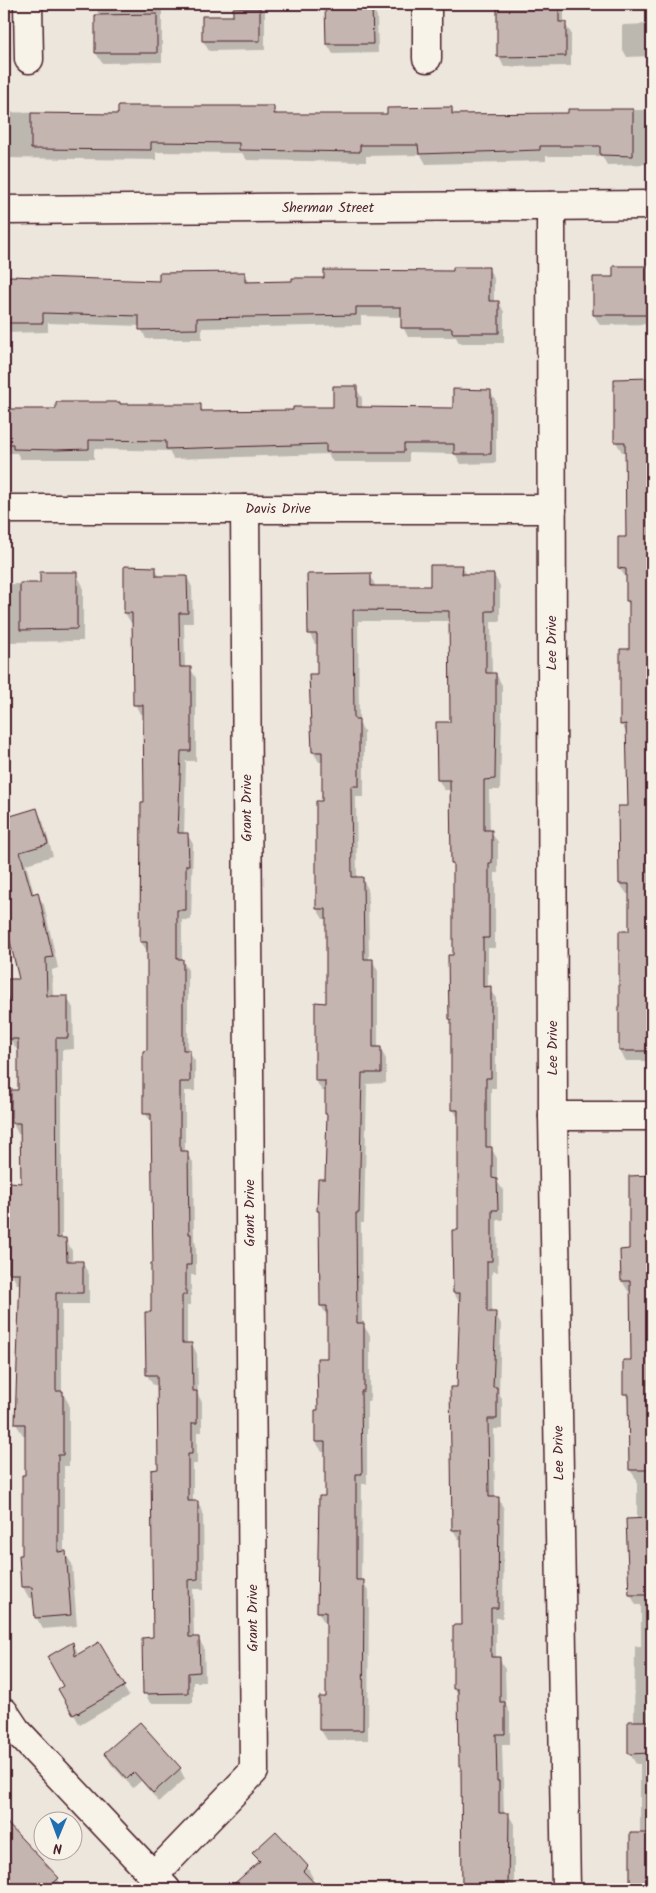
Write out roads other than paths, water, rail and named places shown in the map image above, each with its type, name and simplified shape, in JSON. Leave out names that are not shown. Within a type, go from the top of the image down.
[{"type":"street","points":[[28,4],[28,59]]},
{"type":"street","points":[[426,4],[427,58]]},
{"type":"street","name":"Sherman Street","points":[[4,210],[652,205]]},
{"type":"street","name":"Lee Drive","points":[[551,206],[554,1116],[566,1889]]},
{"type":"street","name":"Davis Drive","points":[[4,509],[552,510]]},
{"type":"street","name":"Grant Drive","points":[[160,1882],[254,1770],[245,509]]},
{"type":"street","points":[[554,1116],[652,1116]]},
{"type":"street","points":[[4,1712],[16,1730],[160,1882]]}]
